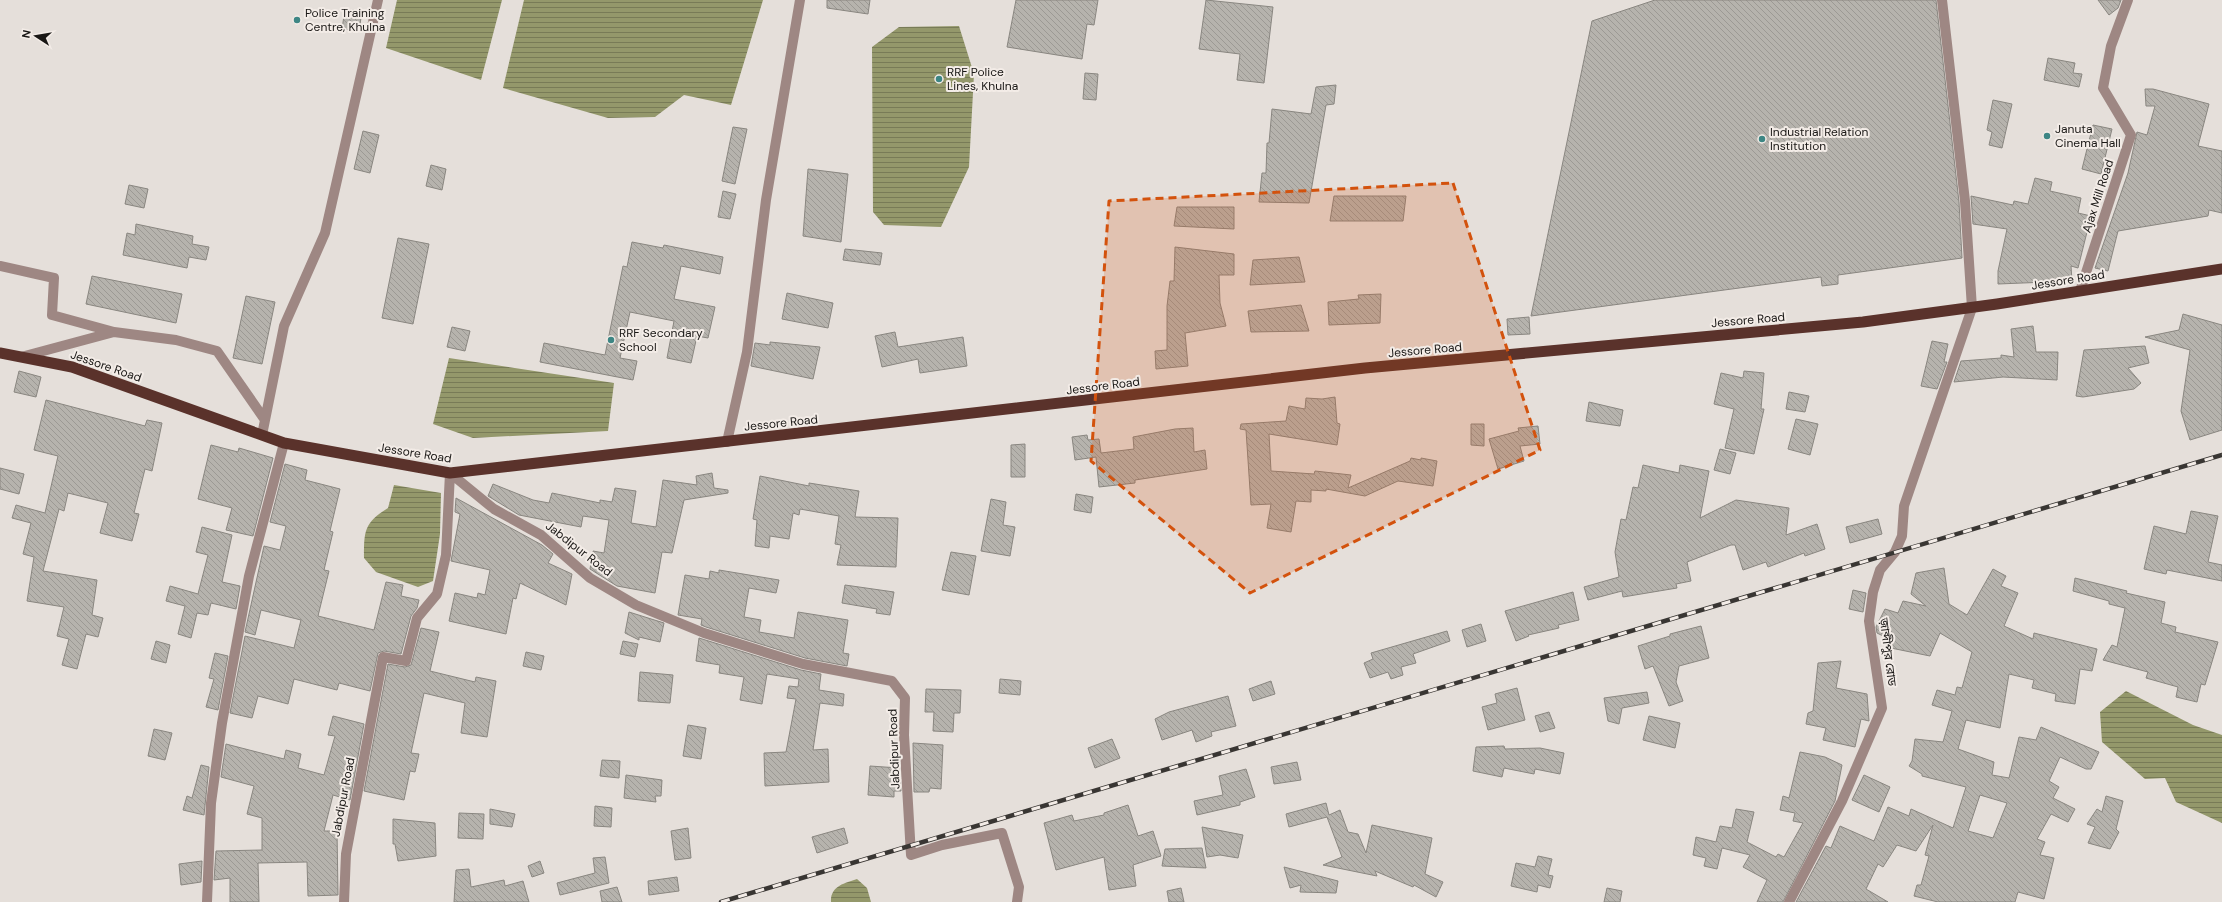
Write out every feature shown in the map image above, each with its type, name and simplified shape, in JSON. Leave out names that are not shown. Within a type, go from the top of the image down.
[{"type":"highway","name":"Jessore Road","points":[[0,353],[72,367],[284,443],[450,473],[1365,368],[1863,322],[1972,308],[2222,268]]},
{"type":"street","points":[[262,435],[284,326],[325,233],[378,0]]},
{"type":"street","points":[[727,442],[747,352],[766,200],[800,0]]},
{"type":"street","points":[[1942,0],[1965,201],[1972,308]]},
{"type":"street","name":"Ajax Mill Road","points":[[2080,291],[2131,134],[2103,88],[2111,46],[2128,0]]},
{"type":"street","points":[[0,266],[54,278],[52,315],[114,332],[176,340],[217,351],[265,420]]},
{"type":"street","name":"জ়াব্দীপুর রোড","points":[[1789,902],[1842,801],[1882,708],[1869,621],[1873,592],[1880,570],[1895,552],[1902,536],[1904,506],[1972,308]]},
{"type":"street","points":[[21,357],[114,332]]},
{"type":"street","points":[[207,902],[211,803],[222,724],[249,576],[284,443]]},
{"type":"street","name":"Jabdipur Road","points":[[344,902],[346,854],[383,657],[406,661],[417,618],[437,594],[446,555],[450,473]]},
{"type":"street","name":"Jabdipur Road","points":[[450,473],[494,509],[541,535],[590,578],[636,605],[704,633],[803,664],[892,681],[905,698],[904,736],[911,855],[942,845],[1002,833],[1019,887],[1017,902]]},
{"type":"highlighted area","points":[[1453,183],[1540,450],[1250,593],[1091,461],[1109,201]]},
{"type":"shaded area","points":[[397,0],[502,0],[481,80],[386,48]]},
{"type":"shaded area","points":[[524,0],[763,0],[731,105],[684,95],[655,117],[608,118],[503,88]]},
{"type":"shaded area","points":[[959,26],[974,74],[969,167],[941,227],[884,225],[873,212],[872,47],[899,27]]},
{"type":"shaded area","points":[[449,358],[614,383],[608,431],[473,438],[433,424]]},
{"type":"shaded area","points":[[394,485],[441,493],[440,534],[433,581],[418,587],[376,572],[364,558],[364,541],[367,528],[374,518],[388,508]]},
{"type":"shaded area","points":[[2126,691],[2193,725],[2222,735],[2222,823],[2176,802],[2165,778],[2145,779],[2102,742],[2100,712]]},
{"type":"shaded area","points":[[857,879],[867,888],[871,902],[831,902],[833,892],[839,886]]},
{"type":"building","points":[[827,0],[870,0],[868,14],[827,8]]},
{"type":"building","points":[[1016,0],[1098,0],[1094,25],[1087,24],[1082,59],[1007,47]]},
{"type":"building","points":[[1206,0],[1273,7],[1264,83],[1237,80],[1240,54],[1199,49]]},
{"type":"building","name":"Industrial Relation Institution","points":[[1655,0],[1936,0],[1959,202],[1962,258],[1838,275],[1838,284],[1822,286],[1821,277],[1531,316],[1592,21]]},
{"type":"building","points":[[2098,0],[2121,0],[2118,8],[2109,15]]},
{"type":"building","points":[[345,9],[362,11],[359,31],[342,29]]},
{"type":"building","points":[[2048,58],[2075,63],[2073,73],[2082,74],[2079,87],[2044,80]]},
{"type":"building","points":[[1085,73],[1098,74],[1096,100],[1083,99]]},
{"type":"building","points":[[1336,85],[1334,104],[1326,105],[1309,203],[1259,202],[1262,173],[1266,173],[1267,143],[1269,143],[1272,109],[1311,114],[1316,87]]},
{"type":"building","points":[[2145,89],[2153,89],[2209,104],[2198,146],[2222,151],[2222,213],[2209,210],[2208,216],[2118,231],[2108,271],[2095,268],[2128,173],[2137,132],[2147,135],[2155,106],[2146,106]]},
{"type":"building","points":[[1993,100],[2012,104],[2002,148],[1989,145],[1992,132],[1987,130]]},
{"type":"building","points":[[2093,125],[2112,129],[2101,174],[2082,169]]},
{"type":"building","points":[[733,127],[747,129],[735,184],[722,181]]},
{"type":"building","points":[[363,131],[379,135],[370,173],[354,169]]},
{"type":"building","points":[[431,165],[446,169],[442,190],[426,186]]},
{"type":"building","points":[[808,169],[848,174],[841,242],[803,236]]},
{"type":"building","points":[[2035,178],[2052,182],[2050,191],[2081,198],[2078,213],[2091,216],[2078,268],[2071,266],[2072,281],[1998,284],[1998,271],[2007,229],[1973,224],[1971,196],[2013,205],[2014,201],[2028,204]]},
{"type":"building","points":[[129,185],[148,189],[144,208],[125,204]]},
{"type":"building","points":[[723,191],[736,194],[730,219],[718,217]]},
{"type":"building","points":[[1334,196],[1406,196],[1403,221],[1330,221]]},
{"type":"building","points":[[1177,207],[1234,207],[1234,229],[1174,226]]},
{"type":"building","points":[[136,224],[193,236],[192,244],[209,247],[206,260],[189,257],[187,268],[123,255],[127,233],[135,235]]},
{"type":"building","points":[[398,238],[429,244],[413,324],[382,318]]},
{"type":"building","points":[[632,242],[663,248],[664,245],[723,257],[720,274],[681,266],[674,299],[715,307],[708,338],[697,336],[691,363],[667,358],[674,321],[630,312],[620,358],[637,361],[633,380],[540,362],[544,343],[605,355],[623,266],[627,267]]},
{"type":"building","points":[[1175,247],[1234,254],[1234,275],[1219,275],[1220,303],[1226,326],[1185,333],[1188,366],[1156,369],[1155,351],[1167,350],[1167,306],[1170,281],[1174,281]]},
{"type":"building","points":[[845,249],[882,253],[880,265],[843,260]]},
{"type":"building","points":[[1299,257],[1305,282],[1250,285],[1253,260]]},
{"type":"building","points":[[92,276],[182,294],[176,323],[86,304]]},
{"type":"building","points":[[787,293],[833,303],[828,328],[782,319]]},
{"type":"building","points":[[1381,294],[1380,323],[1329,325],[1328,302],[1359,299],[1358,295]]},
{"type":"building","points":[[246,296],[275,302],[262,364],[233,358]]},
{"type":"building","points":[[1301,305],[1309,331],[1251,332],[1248,311]]},
{"type":"building","points":[[2183,314],[2222,325],[2222,430],[2190,440],[2181,411],[2190,350],[2145,337],[2179,330]]},
{"type":"building","points":[[1529,317],[1530,334],[1508,335],[1507,319]]},
{"type":"building","points":[[2033,326],[2036,352],[2058,352],[2057,380],[2003,377],[1954,382],[1961,361],[2001,358],[2001,355],[2014,357],[2011,329]]},
{"type":"building","points":[[452,327],[470,331],[465,351],[447,347]]},
{"type":"building","points":[[895,332],[898,347],[963,337],[967,366],[920,373],[918,359],[882,367],[875,336]]},
{"type":"building","points":[[1932,341],[1948,344],[1944,362],[1947,362],[1937,389],[1921,386]]},
{"type":"building","points":[[770,342],[820,347],[813,379],[751,366],[755,343],[770,345]]},
{"type":"building","points":[[2145,346],[2149,363],[2128,368],[2141,383],[2134,389],[2083,397],[2076,396],[2084,350]]},
{"type":"building","points":[[19,371],[41,377],[36,397],[14,392]]},
{"type":"building","points":[[1744,371],[1764,373],[1761,409],[1764,409],[1754,454],[1725,448],[1734,409],[1714,404],[1721,373],[1743,378]]},
{"type":"building","points":[[1789,392],[1809,396],[1805,412],[1786,409]]},
{"type":"building","points":[[1335,397],[1337,423],[1340,424],[1337,445],[1269,434],[1271,471],[1314,474],[1315,471],[1351,475],[1348,488],[1410,461],[1411,458],[1421,460],[1421,458],[1437,461],[1433,486],[1398,481],[1365,496],[1326,489],[1326,491],[1311,490],[1311,502],[1296,501],[1291,532],[1267,528],[1271,504],[1251,505],[1246,430],[1240,429],[1241,424],[1286,421],[1289,406],[1305,409],[1306,398],[1322,399]]},
{"type":"building","points":[[46,400],[145,426],[147,420],[162,423],[152,471],[145,469],[134,513],[139,514],[132,541],[100,533],[108,503],[68,493],[64,511],[59,509],[43,571],[97,580],[92,615],[103,618],[98,637],[86,634],[77,669],[62,665],[69,639],[57,636],[64,607],[27,601],[34,557],[23,554],[31,523],[12,518],[16,505],[45,513],[58,456],[34,450]]},
{"type":"building","points":[[1589,402],[1623,410],[1620,426],[1586,421]]},
{"type":"building","points":[[1796,419],[1818,424],[1810,455],[1788,449]]},
{"type":"building","points":[[1471,424],[1484,424],[1484,446],[1471,445]]},
{"type":"building","points":[[1538,426],[1540,444],[1520,446],[1524,461],[1498,469],[1489,439],[1519,431],[1518,428]]},
{"type":"building","points":[[1193,428],[1194,452],[1205,450],[1207,469],[1135,480],[1135,483],[1099,487],[1096,457],[1075,460],[1072,437],[1087,435],[1088,440],[1099,439],[1101,453],[1134,449],[1133,437],[1175,429]]},
{"type":"building","points":[[1025,444],[1025,477],[1011,477],[1011,445]]},
{"type":"building","points":[[211,445],[238,452],[239,448],[273,458],[253,536],[226,530],[232,508],[198,499]]},
{"type":"building","points":[[1720,449],[1736,453],[1730,474],[1714,470]]},
{"type":"building","points":[[285,464],[307,470],[305,480],[340,489],[330,531],[333,532],[324,570],[329,571],[318,616],[374,630],[386,582],[403,585],[401,596],[419,600],[417,608],[411,616],[401,654],[384,651],[378,653],[370,691],[339,683],[337,690],[294,679],[288,704],[258,696],[252,718],[230,713],[245,636],[294,648],[301,620],[261,610],[255,635],[245,632],[264,546],[280,550],[286,526],[270,522]]},
{"type":"building","points":[[1643,465],[1679,473],[1680,465],[1709,471],[1700,518],[1736,500],[1789,508],[1786,535],[1817,524],[1825,549],[1805,556],[1804,553],[1768,567],[1766,562],[1743,570],[1735,545],[1731,545],[1687,562],[1691,581],[1676,584],[1677,588],[1623,597],[1622,591],[1588,600],[1584,587],[1619,577],[1615,552],[1621,519],[1626,520],[1633,487],[1638,488]]},
{"type":"building","points":[[0,468],[24,474],[19,494],[0,489]]},
{"type":"building","points":[[712,473],[714,488],[728,490],[728,493],[684,500],[672,553],[662,552],[655,593],[617,586],[590,569],[593,551],[604,553],[609,520],[583,516],[581,527],[519,515],[488,496],[493,484],[533,500],[549,503],[552,493],[600,503],[600,500],[612,502],[615,488],[636,491],[631,523],[656,527],[663,480],[697,485],[696,476]]},
{"type":"building","points":[[760,476],[809,486],[809,483],[859,491],[855,517],[898,518],[896,567],[837,565],[841,545],[835,544],[839,516],[800,509],[799,515],[793,513],[789,539],[770,536],[769,548],[755,546],[757,520],[753,519]]},
{"type":"building","points":[[1076,494],[1093,497],[1091,513],[1074,510]]},
{"type":"building","points":[[456,498],[542,545],[553,554],[548,563],[572,574],[566,605],[520,583],[516,599],[513,598],[506,634],[449,621],[455,593],[477,598],[478,593],[485,595],[490,570],[451,561],[460,514],[455,512]]},
{"type":"building","points":[[991,499],[1006,502],[1003,525],[1015,527],[1010,556],[981,551]]},
{"type":"building","points":[[2191,511],[2218,516],[2208,562],[2222,565],[2222,581],[2167,570],[2166,574],[2144,569],[2154,526],[2186,534]]},
{"type":"building","points":[[1878,519],[1882,534],[1850,543],[1846,527]]},
{"type":"building","points":[[202,527],[232,535],[222,582],[240,586],[236,609],[211,603],[208,615],[197,613],[191,638],[178,634],[185,606],[166,601],[170,586],[198,594],[208,555],[196,552]]},
{"type":"building","points":[[951,552],[976,556],[969,595],[942,590]]},
{"type":"building","points":[[1944,568],[1949,604],[1967,615],[1993,569],[2006,576],[2001,586],[2018,593],[2004,626],[2033,639],[2034,633],[2097,649],[2092,671],[2080,669],[2075,704],[2055,701],[2056,694],[2032,688],[2034,680],[2009,674],[2000,728],[1966,720],[1958,749],[1994,762],[1992,775],[2009,778],[2019,737],[2036,740],[2041,727],[2099,752],[2091,769],[2086,769],[2060,757],[2049,781],[2059,787],[2053,798],[2075,809],[2068,822],[2051,814],[2037,839],[2045,842],[2040,855],[2054,858],[2044,899],[2018,892],[2015,902],[1938,902],[1914,896],[1917,885],[1921,885],[1929,856],[1925,855],[1933,825],[1916,851],[1897,845],[1883,867],[1878,864],[1866,889],[1888,902],[1796,902],[1826,846],[1831,848],[1840,826],[1874,841],[1888,807],[1909,816],[1911,809],[1953,828],[1966,787],[1922,776],[1922,774],[1909,766],[1912,761],[1915,739],[1943,742],[1952,711],[1932,705],[1937,690],[1955,695],[1957,687],[1962,688],[1972,652],[1940,633],[1930,656],[1886,647],[1889,639],[1877,633],[1876,627],[1885,609],[1898,613],[1903,601],[1926,606],[1911,594],[1916,573]],"holes":[[[1980,795],[2007,803],[1993,838],[1968,831]]]},
{"type":"building","points":[[719,570],[779,580],[776,593],[749,588],[744,617],[761,620],[759,632],[794,638],[798,612],[848,620],[843,653],[849,654],[847,666],[805,658],[706,627],[701,625],[702,619],[678,615],[685,575],[709,579],[710,571],[719,573]]},
{"type":"building","points":[[2075,578],[2127,591],[2126,593],[2165,602],[2161,623],[2176,627],[2175,632],[2218,642],[2205,685],[2201,684],[2197,702],[2176,697],[2178,687],[2146,678],[2148,672],[2103,660],[2112,645],[2117,647],[2125,608],[2109,604],[2109,601],[2073,591]]},
{"type":"building","points":[[845,585],[894,592],[890,615],[876,613],[877,609],[842,603]]},
{"type":"building","points":[[1853,590],[1866,593],[1863,612],[1849,609]]},
{"type":"building","points":[[1573,592],[1579,620],[1558,625],[1559,628],[1528,635],[1529,636],[1516,641],[1505,611]]},
{"type":"building","points":[[629,612],[664,623],[660,642],[639,637],[639,640],[625,633]]},
{"type":"building","points":[[1481,624],[1486,641],[1467,647],[1462,630]]},
{"type":"building","points":[[1701,626],[1709,658],[1679,666],[1676,682],[1683,701],[1669,706],[1653,666],[1645,669],[1638,646],[1670,636],[1670,634]]},
{"type":"building","points":[[421,628],[439,632],[430,671],[475,682],[476,677],[496,681],[487,737],[461,733],[465,703],[424,693],[411,753],[419,754],[415,772],[410,771],[404,800],[364,791],[388,664],[405,667],[411,665]]},
{"type":"building","points":[[1447,631],[1450,641],[1413,654],[1416,663],[1401,667],[1403,675],[1391,679],[1388,672],[1370,678],[1364,663],[1373,659],[1371,653]]},
{"type":"building","points":[[699,638],[801,670],[821,674],[819,690],[844,694],[843,706],[820,703],[813,750],[828,749],[829,782],[765,786],[764,753],[786,752],[796,699],[787,698],[789,686],[798,687],[799,679],[767,674],[762,704],[740,700],[744,677],[719,673],[720,665],[696,661]]},
{"type":"building","points":[[156,641],[170,645],[166,663],[151,659]]},
{"type":"building","points":[[623,641],[638,644],[635,657],[620,654]]},
{"type":"building","points":[[526,652],[544,656],[541,670],[523,666]]},
{"type":"building","points":[[215,653],[228,656],[218,710],[206,707],[214,679],[209,678]]},
{"type":"building","points":[[1841,661],[1836,688],[1867,694],[1869,721],[1861,719],[1855,747],[1823,740],[1826,728],[1806,724],[1808,713],[1813,711],[1818,663]]},
{"type":"building","points":[[640,672],[673,675],[670,703],[638,701]]},
{"type":"building","points":[[1000,679],[1021,681],[1020,695],[999,693]]},
{"type":"building","points":[[1271,681],[1275,694],[1253,701],[1249,689]]},
{"type":"building","points":[[1517,688],[1525,720],[1488,730],[1482,707],[1497,703],[1495,694]]},
{"type":"building","points":[[926,689],[961,690],[960,713],[954,713],[953,732],[933,731],[934,712],[925,712]]},
{"type":"building","points":[[1647,692],[1649,703],[1622,708],[1619,724],[1608,721],[1604,698]]},
{"type":"building","points":[[1228,696],[1236,726],[1211,732],[1212,736],[1196,742],[1192,730],[1162,740],[1155,719],[1169,712]]},
{"type":"building","points":[[1549,712],[1555,728],[1540,732],[1535,716]]},
{"type":"building","points":[[333,716],[364,724],[350,800],[333,795],[324,831],[337,831],[338,895],[308,896],[307,862],[258,863],[259,902],[230,902],[230,878],[214,880],[216,851],[262,850],[262,818],[247,814],[254,786],[221,777],[226,744],[284,759],[286,750],[301,754],[298,768],[324,775],[335,736],[328,735]]},
{"type":"building","points":[[1649,716],[1680,723],[1675,748],[1643,740]]},
{"type":"building","points":[[688,725],[706,728],[701,759],[683,756]]},
{"type":"building","points":[[154,729],[172,733],[165,760],[148,756]]},
{"type":"building","points":[[1112,739],[1120,758],[1095,768],[1088,748]]},
{"type":"building","points":[[913,743],[943,745],[941,789],[930,788],[929,792],[914,792]]},
{"type":"building","points":[[1504,746],[1505,749],[1540,748],[1564,753],[1560,774],[1535,769],[1534,774],[1504,768],[1502,777],[1473,771],[1476,747]]},
{"type":"building","points":[[1800,752],[1825,757],[1842,765],[1835,801],[1783,902],[1757,902],[1767,880],[1743,867],[1750,855],[1722,848],[1717,869],[1704,866],[1706,858],[1693,855],[1696,837],[1716,842],[1720,826],[1732,828],[1736,809],[1754,812],[1747,842],[1776,857],[1778,854],[1784,857],[1803,823],[1793,821],[1795,813],[1780,810],[1783,796],[1789,798]]},
{"type":"building","points":[[602,760],[620,761],[619,778],[600,776]]},
{"type":"building","points":[[1297,762],[1301,780],[1274,784],[1271,767]]},
{"type":"building","points":[[201,765],[209,767],[204,815],[183,810],[187,796],[192,798]]},
{"type":"building","points":[[870,766],[899,768],[901,791],[894,791],[894,797],[868,795]]},
{"type":"building","points":[[1246,769],[1255,797],[1240,802],[1240,805],[1197,815],[1194,801],[1223,795],[1219,776]]},
{"type":"building","points":[[626,775],[662,780],[661,796],[655,796],[656,802],[624,798]]},
{"type":"building","points":[[1864,775],[1890,787],[1879,812],[1852,800]]},
{"type":"building","points":[[2106,796],[2123,801],[2116,829],[2119,832],[2110,849],[2088,843],[2095,827],[2087,824],[2097,809],[2102,812]]},
{"type":"building","points":[[1326,803],[1329,815],[1340,810],[1348,832],[1358,834],[1366,853],[1372,825],[1432,838],[1425,874],[1443,882],[1436,897],[1414,885],[1413,887],[1375,871],[1377,876],[1323,865],[1342,857],[1327,817],[1289,827],[1286,814]]},
{"type":"building","points":[[1128,805],[1138,836],[1153,831],[1161,856],[1133,865],[1136,886],[1109,890],[1104,857],[1056,870],[1044,823],[1072,815],[1074,821],[1104,815],[1104,813]]},
{"type":"building","points":[[595,806],[612,808],[611,827],[594,826]]},
{"type":"building","points":[[490,809],[515,814],[512,827],[490,824]]},
{"type":"building","points":[[459,813],[484,814],[483,839],[458,838]]},
{"type":"building","points":[[393,819],[435,823],[436,856],[398,861],[395,844],[393,844]]},
{"type":"building","points":[[1202,827],[1243,835],[1238,858],[1220,855],[1207,857]]},
{"type":"building","points":[[688,828],[691,858],[675,860],[671,831]]},
{"type":"building","points":[[844,828],[848,843],[817,853],[812,837]]},
{"type":"building","points":[[1202,848],[1206,868],[1162,866],[1165,849]]},
{"type":"building","points":[[1538,856],[1552,859],[1548,875],[1553,876],[1550,888],[1538,885],[1537,892],[1511,886],[1516,863],[1535,867]]},
{"type":"building","points":[[605,857],[609,883],[560,895],[557,883],[595,873],[593,858]]},
{"type":"building","points":[[202,861],[201,882],[181,885],[179,864]]},
{"type":"building","points":[[540,861],[544,873],[532,877],[528,866]]},
{"type":"building","points":[[1284,867],[1338,881],[1336,893],[1300,892],[1301,885],[1290,888]]},
{"type":"building","points":[[469,869],[471,887],[504,880],[505,886],[523,881],[529,902],[454,902],[456,870]]},
{"type":"building","points":[[677,877],[679,891],[649,895],[648,881]]},
{"type":"building","points":[[617,887],[622,902],[602,902],[600,891]]},
{"type":"building","points":[[1181,888],[1184,902],[1169,902],[1167,891]]},
{"type":"building","points":[[1607,888],[1622,891],[1620,902],[1604,902]]},
{"type":"railway","points":[[721,902],[2222,455]]},
{"type":"place","name":"Police Training Centre, Khulna","points":[[297,20]]},
{"type":"place","name":"RRF Police Lines, Khulna","points":[[939,79]]},
{"type":"place","name":"Januta Cinema Hall","points":[[2047,136]]},
{"type":"place","name":"Industrial Relation Institution","points":[[1762,139]]},
{"type":"place","name":"RRF Secondary School","points":[[611,340]]}]
